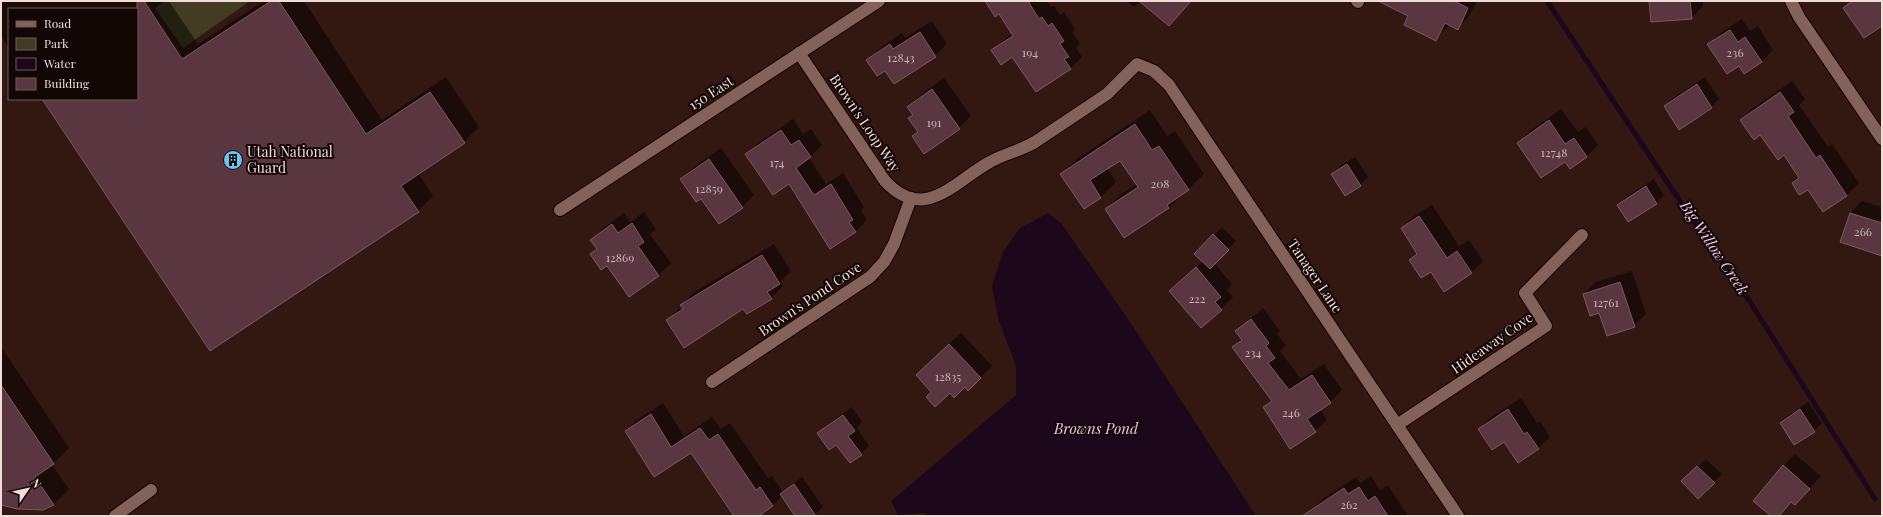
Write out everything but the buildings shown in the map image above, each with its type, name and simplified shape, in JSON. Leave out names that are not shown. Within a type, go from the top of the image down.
[{"type":"street","name":"150 East","points":[[560,210],[879,1]]},
{"type":"street","points":[[1791,1],[1799,17],[1882,139]]},
{"type":"street","name":"Brown's Loop Way","points":[[799,53],[885,181],[892,189],[911,198],[924,199],[937,197],[987,163],[1035,142],[1108,94],[1137,64]]},
{"type":"street","name":"Tanager Lane","points":[[1137,64],[1154,71],[1169,85],[1458,516]]},
{"type":"street","name":"Brown's Pond Cove","points":[[712,382],[870,278],[884,262],[894,244],[911,198]]},
{"type":"street","name":"Hideaway Cove","points":[[1397,425],[1546,326],[1524,292],[1582,235]]},
{"type":"street","points":[[115,516],[151,490]]},
{"type":"green space","points":[[165,1],[250,1],[183,48],[155,8]]},
{"type":"water","name":"Browns Pond","points":[[1048,213],[1061,223],[1130,322],[1256,516],[926,516],[925,513],[898,515],[891,501],[1016,395],[1016,366],[998,318],[992,286],[1003,252],[1020,228]]},
{"type":"waterway","name":"Big Willow Creek","points":[[1547,1],[1667,182],[1750,302],[1875,499]]},
{"type":"place","name":"Utah National Guard","points":[[233,160]]}]
